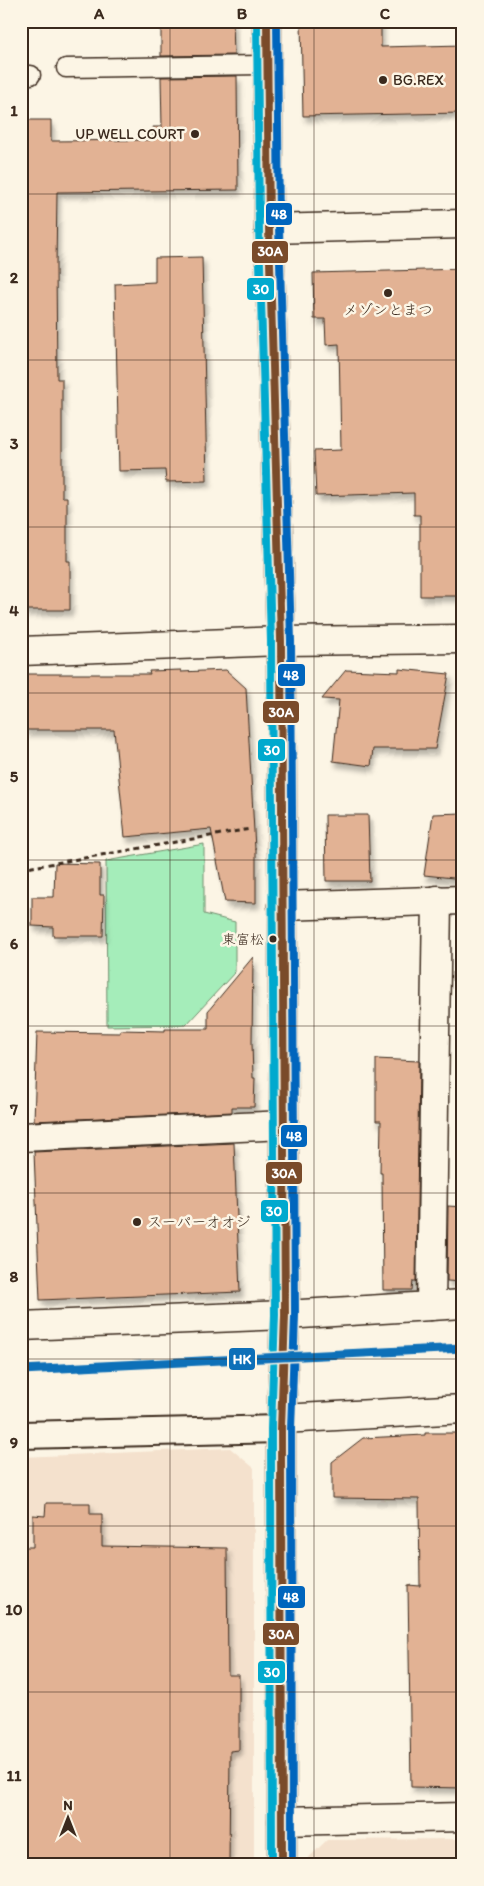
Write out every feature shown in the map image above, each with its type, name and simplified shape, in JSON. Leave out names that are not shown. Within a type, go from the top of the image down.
[{"type":"street","points":[[267,21],[269,229],[281,641],[284,1125],[282,1865]]},
{"type":"street","points":[[269,229],[463,224]]},
{"type":"street","points":[[21,651],[281,641],[463,639]]},
{"type":"street","points":[[282,906],[450,900],[431,1306]]},
{"type":"street","points":[[21,1137],[284,1125]]},
{"type":"street","points":[[21,1326],[284,1315],[463,1304]]},
{"type":"street","points":[[21,1435],[282,1424],[463,1409]]},
{"type":"street","points":[[282,1821],[463,1817]]},
{"type":"lane","points":[[66,68],[268,65]]},
{"type":"path","points":[[21,868],[282,823]]},
{"type":"shaded area","points":[[230,1448],[254,1468],[254,1865],[21,1865],[21,1457]]},
{"type":"shaded area","points":[[463,1839],[463,1865],[301,1865],[327,1840]]},
{"type":"green space","points":[[204,844],[204,914],[235,922],[235,972],[186,1025],[107,1026],[106,861]]},
{"type":"building","points":[[161,21],[233,21],[234,55],[161,56]]},
{"type":"building","name":"BG.REX","points":[[301,21],[381,21],[381,47],[463,45],[463,113],[303,116]]},
{"type":"building","points":[[237,76],[238,190],[57,192],[57,379],[62,379],[62,497],[67,497],[67,561],[70,561],[70,610],[21,610],[21,120],[51,120],[51,141],[153,140],[153,127],[162,127],[161,77]]},
{"type":"building","points":[[202,257],[207,481],[166,482],[165,470],[119,471],[115,284],[155,282],[155,258]]},
{"type":"building","points":[[463,269],[463,596],[420,596],[420,515],[414,515],[414,493],[316,496],[314,451],[341,450],[339,344],[326,345],[325,319],[314,319],[313,273]]},
{"type":"building","points":[[399,669],[449,674],[435,749],[373,749],[371,766],[333,761],[339,700],[322,699],[346,670],[399,672]]},
{"type":"building","points":[[181,670],[181,672],[226,670],[246,688],[256,849],[256,903],[225,902],[211,829],[125,837],[114,730],[24,730],[24,674],[150,674],[149,671]]},
{"type":"building","points":[[463,813],[463,879],[424,875],[433,814]]},
{"type":"building","points":[[325,815],[368,815],[370,881],[326,881]]},
{"type":"building","points":[[55,863],[100,864],[100,895],[104,895],[103,936],[53,936],[53,927],[32,926],[32,897],[54,897]]},
{"type":"building","points":[[253,957],[252,1042],[253,1078],[255,1078],[254,1107],[232,1107],[232,1112],[34,1121],[37,1032],[120,1033],[120,1030],[165,1031],[165,1029],[208,1029],[208,1011]]},
{"type":"building","points":[[376,1059],[419,1061],[416,1281],[413,1281],[412,1290],[383,1290],[382,1173],[380,1173],[381,1121],[376,1121]]},
{"type":"building","name":"スーパーオオジ","points":[[234,1143],[240,1292],[40,1300],[34,1152]]},
{"type":"building","points":[[448,1206],[463,1207],[463,1282],[447,1281]]},
{"type":"building","points":[[425,1433],[463,1433],[463,1788],[411,1787],[408,1585],[420,1586],[419,1499],[332,1498],[332,1462],[363,1438],[425,1435]]},
{"type":"building","points":[[46,1503],[90,1503],[90,1514],[102,1514],[102,1546],[227,1548],[228,1675],[239,1675],[239,1750],[230,1751],[229,1865],[21,1865],[21,1547],[33,1547],[33,1515],[45,1516]]},
{"type":"transit line","name":"30","points":[[257,21],[259,229],[271,641],[275,1315],[271,1429],[272,1865]]},
{"type":"transit line","name":"30A","points":[[267,21],[269,229],[281,641],[285,1315],[281,1429],[282,1865]]},
{"type":"transit line","name":"48","points":[[277,21],[279,229],[291,641],[295,1315],[291,1429],[292,1865]]},
{"type":"transit line","name":"HK","points":[[21,1370],[463,1348]]},
{"type":"place","name":"BG.REX","points":[[383,80]]},
{"type":"place","name":"UP WELL COURT","points":[[195,134]]},
{"type":"place","name":"メゾンとまつ","points":[[388,293]]},
{"type":"place","name":"東富松","points":[[273,939]]},
{"type":"place","name":"スーパーオオジ","points":[[137,1222]]}]
